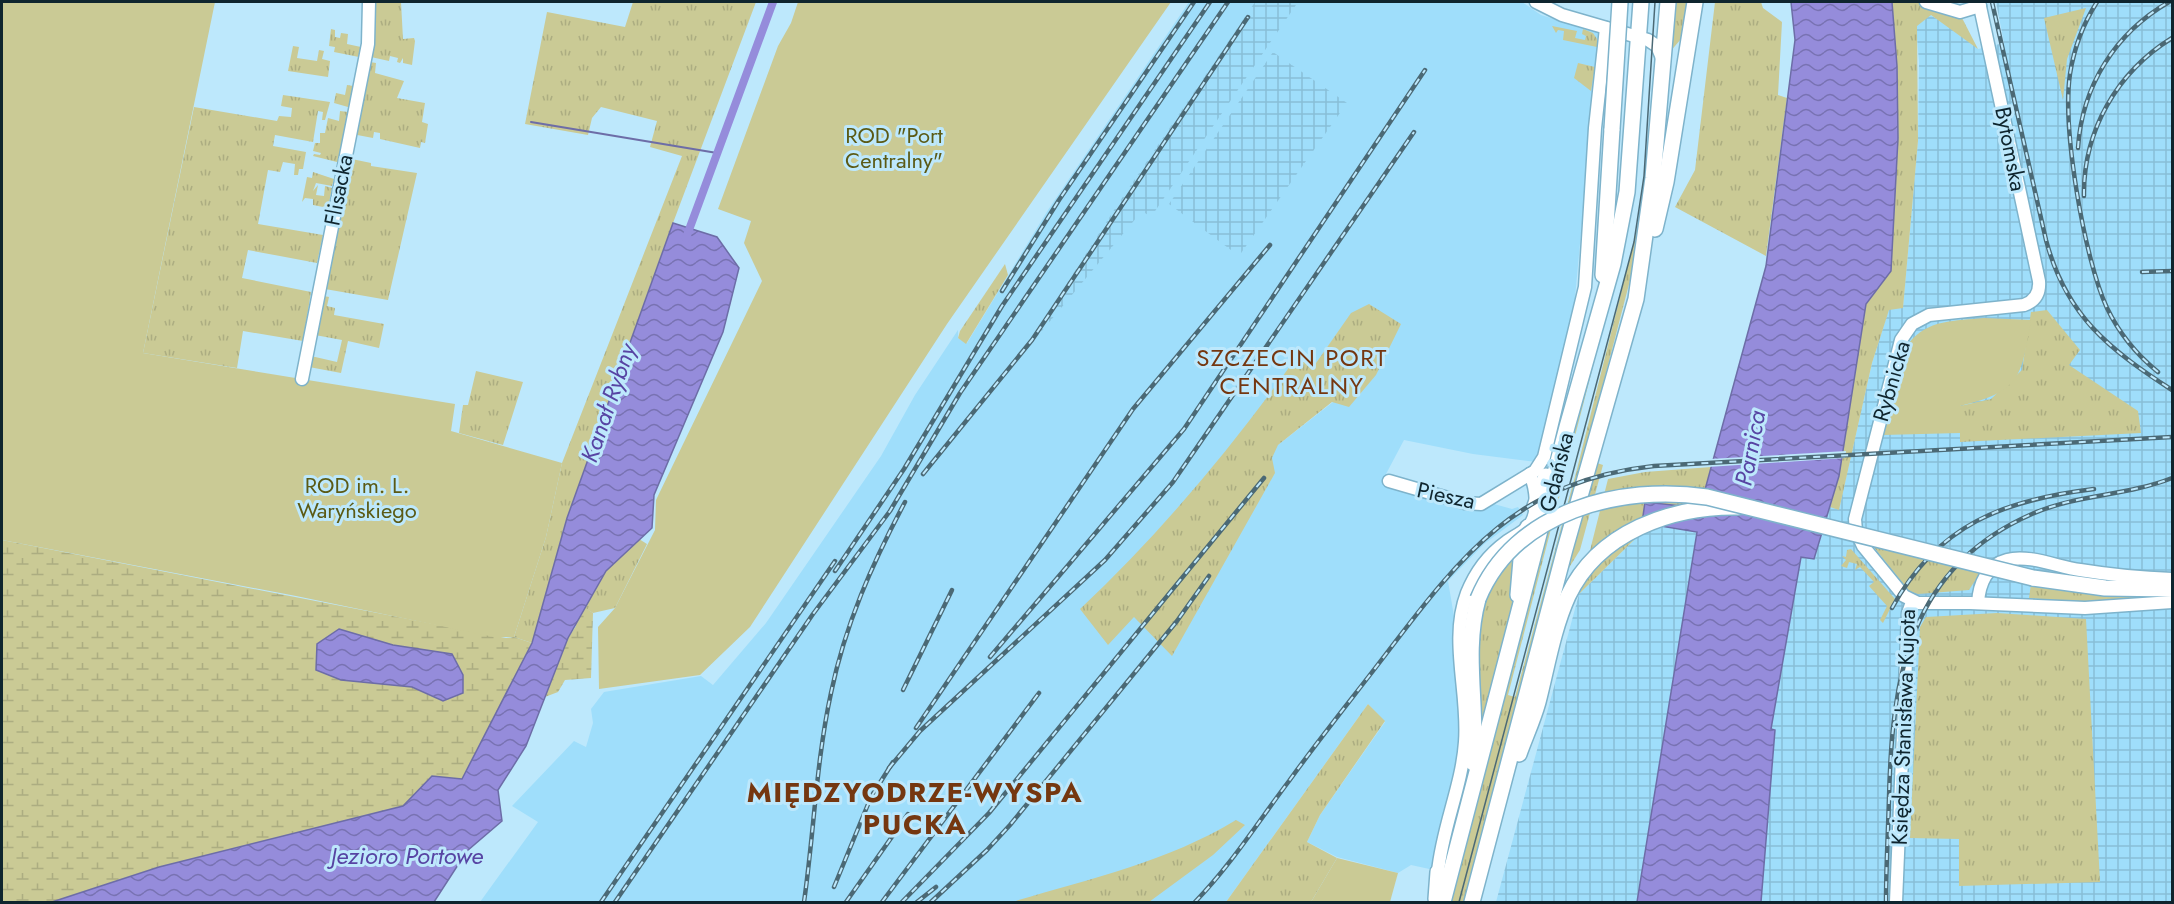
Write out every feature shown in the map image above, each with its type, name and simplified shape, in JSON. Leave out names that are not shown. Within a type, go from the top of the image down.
[{"type":"main road","points":[[1591,346],[1603,270],[1620,2]]},
{"type":"main road","name":"Gdańska","points":[[1443,903],[1567,427],[1611,274],[1625,202],[1641,2]]},
{"type":"main road","name":"Gdańska","points":[[1472,903],[1592,446],[1636,299],[1647,228],[1668,2]]},
{"type":"main road","points":[[1636,299],[1662,200],[1695,2]]},
{"type":"main road","points":[[1535,506],[1556,443],[1567,427]]},
{"type":"main road","points":[[1462,830],[1475,735],[1471,647],[1472,625],[1478,599],[1495,567],[1518,543],[1562,516],[1597,503],[1639,495],[1676,494],[1707,497],[2032,578],[2105,588],[2172,589]]},
{"type":"main road","points":[[1495,813],[1531,723],[1570,593],[1590,564],[1611,545],[1648,523],[1679,512],[1708,508],[1751,508]]},
{"type":"main road","points":[[1517,622],[1520,565],[1528,527]]},
{"type":"main road","points":[[1435,903],[1438,872]]},
{"type":"street","name":"Flisacka","points":[[302,379],[368,44],[369,2]]},
{"type":"street","points":[[1536,2],[1554,13],[1639,37],[1657,46],[1663,62]]},
{"type":"street","points":[[1926,2],[1963,12],[1979,4]]},
{"type":"street","name":"Bytomska","points":[[1979,4],[2039,281],[2036,296]]},
{"type":"street","points":[[1639,37],[1655,34],[1666,23]]},
{"type":"street","name":"Gdańska","points":[[1528,527],[1535,506],[1534,487],[1530,474],[1540,465],[1546,452],[1583,299],[1606,28]]},
{"type":"street","name":"Rybnicka","points":[[1856,533],[1855,521],[1859,498],[1896,359],[1908,328],[1926,316],[2022,306],[2036,296]]},
{"type":"street","name":"Piesza","points":[[1389,481],[1478,505],[1530,474]]},
{"type":"street","points":[[1438,872],[1442,844],[1465,751],[1466,717],[1459,632],[1464,602],[1472,582],[1488,559],[1528,527]]},
{"type":"street","name":"Księdza Stanisława Kujota","points":[[1856,533],[1866,550],[1905,597],[1912,602],[1908,613],[1896,903]]},
{"type":"street","points":[[1978,603],[1979,589],[1988,572],[1999,563],[2010,559],[2116,575],[2172,579]]},
{"type":"street","points":[[1912,602],[2103,608],[2172,602]]},
{"type":"shaded area","points":[[1189,2],[1522,2],[1541,15],[1597,32],[1599,35],[1572,331],[1537,462],[1473,454],[1404,440],[1386,474],[1512,509],[1518,507],[1523,515],[1484,544],[1448,581],[1456,628],[1462,726],[1459,765],[1434,870],[1411,865],[1398,873],[1337,857],[1307,842],[1320,815],[1385,722],[1368,704],[1226,902],[480,902],[538,822],[512,806],[574,741],[586,747],[593,723],[591,709],[604,692],[701,676],[713,685],[766,623],[881,456],[915,395],[958,330],[958,338],[967,343],[1048,210]],"holes":[[[1351,314],[1333,402],[1278,445],[1316,363]]]},
{"type":"shaded area","points":[[1255,2],[1298,2],[1151,217],[1142,211],[1036,338],[1033,336],[1118,204]]},
{"type":"shaded area","points":[[1996,2],[2172,2],[2172,902],[1761,902],[1775,730],[1771,729],[1801,557],[1814,558],[1830,507],[1839,509],[1872,363],[1889,309],[1903,307],[1918,141],[1919,62],[1916,26],[1929,14],[1969,39],[1978,49],[2004,43]]},
{"type":"shaded area","points":[[1273,52],[1347,103],[1239,256],[1169,204]]},
{"type":"shaded area","points":[[1643,523],[1697,531],[1637,902],[1496,902],[1579,594],[1634,540]]},
{"type":"green space","name":"ROD im. L. Waryńskiego","points":[[2,2],[215,2],[143,353],[455,404],[451,431],[562,463],[546,537],[514,637],[494,637],[296,596],[2,540]]},
{"type":"green space","points":[[372,2],[401,2],[403,39],[414,38],[415,41],[412,65],[403,63],[403,58],[400,63],[397,62],[398,58],[390,56],[389,61],[371,57],[370,62],[376,63],[375,73],[404,81],[397,98],[425,103],[422,122],[428,124],[425,143],[421,142],[420,148],[380,139],[380,133],[374,132],[373,138],[352,134]]},
{"type":"green space","points":[[633,2],[756,2],[673,223],[567,518],[532,643],[514,637],[546,537],[562,463],[682,156],[650,147],[657,121],[601,107],[592,118],[588,135],[525,124],[547,12],[625,27]]},
{"type":"green space","name":"ROD \"Port Centralny\"","points":[[798,2],[1171,2],[947,324],[750,627],[700,675],[599,689],[598,627],[615,608],[655,530],[656,500],[762,281],[744,243],[751,221],[718,209],[778,46],[791,23]]},
{"type":"green space","points":[[1673,2],[1687,2],[1681,39],[1669,53]]},
{"type":"green space","points":[[1715,2],[1761,2],[1763,8],[1782,22],[1778,95],[1787,98],[1766,256],[1675,207],[1695,170]]},
{"type":"green space","points":[[1892,2],[1917,2],[1961,16],[1978,49],[1931,15],[1917,26],[1918,141],[1903,308],[1889,310],[1872,363],[1839,510],[1830,507],[1839,476],[1866,304],[1891,271],[1898,138],[1897,66]]},
{"type":"green space","points":[[2086,8],[2067,59],[2063,100],[2044,18]]},
{"type":"green space","points":[[367,22],[341,159],[337,162],[313,156],[321,153],[313,151],[315,143],[320,143],[320,133],[325,133],[328,118],[339,121],[340,111],[348,112],[348,107],[334,103],[336,93],[345,95],[347,85],[353,86],[359,57],[334,52],[335,47],[329,46],[331,29],[335,30],[335,37],[340,38],[341,33],[348,34],[347,44],[361,47]]},
{"type":"green space","points":[[1552,26],[1577,31],[1575,38],[1585,40],[1586,36],[1582,34],[1583,29],[1593,33],[1597,39],[1597,47],[1563,40],[1564,31],[1558,30],[1556,33]]},
{"type":"green space","points":[[293,46],[299,47],[297,58],[317,61],[319,50],[324,51],[322,59],[330,61],[328,77],[288,71]]},
{"type":"green space","points":[[1578,63],[1595,67],[1591,91],[1574,78]]},
{"type":"green space","points":[[283,95],[330,102],[325,120],[322,120],[323,112],[318,111],[313,142],[275,135],[273,146],[306,152],[303,169],[299,169],[298,175],[294,175],[295,164],[283,162],[280,172],[268,170],[258,224],[323,235],[317,263],[248,250],[242,278],[311,292],[303,341],[243,331],[237,368],[143,353],[194,107],[277,121],[279,116],[291,117],[292,108],[281,106]]},
{"type":"green space","points":[[347,158],[371,163],[371,166],[417,173],[388,300],[325,289]]},
{"type":"green space","points":[[313,172],[334,179],[332,186],[316,183],[313,191],[318,185],[316,195],[324,196],[325,186],[332,188],[328,208],[313,205],[313,199],[305,198],[302,202],[307,177],[312,178]]},
{"type":"green space","points":[[1633,212],[1508,695],[1515,697],[1577,469],[1641,213],[1635,261],[1593,423],[1465,902],[1450,902]]},
{"type":"green space","points":[[1005,264],[1008,275],[966,344],[958,338],[960,331]]},
{"type":"green space","points":[[324,296],[329,297],[327,306],[335,308],[334,315],[384,324],[379,348],[348,341],[341,373],[309,367],[306,379],[304,379],[318,300]],"holes":[[[315,335],[342,340],[337,362],[311,356]]]},
{"type":"green space","points":[[1369,304],[1401,324],[1376,375],[1349,407],[1332,402],[1278,445],[1272,458],[1275,473],[1172,656],[1134,617],[1108,645],[1080,609],[1139,550],[1195,488],[1298,355],[1316,363],[1351,313]]},
{"type":"green space","points":[[2047,310],[2080,350],[2069,365],[2138,411],[2141,433],[1960,442],[1960,406],[1991,399],[2022,370],[2031,312]]},
{"type":"green space","points":[[1984,318],[2031,320],[2024,356],[2015,379],[1995,394],[1960,406],[1960,433],[1883,435],[1909,343],[1916,335],[1933,325]]},
{"type":"green space","points":[[476,371],[523,382],[503,445],[459,433],[463,405],[468,405]]},
{"type":"green space","points":[[1597,463],[1603,465],[1580,550],[1567,571],[1578,521]]},
{"type":"green space","points":[[1711,467],[1700,509],[1642,523],[1634,540],[1579,594],[1608,479],[1645,472]]},
{"type":"green space","points":[[639,539],[647,544],[615,608],[593,613],[585,608],[606,571]]},
{"type":"green space","points":[[2,540],[506,638],[514,637],[532,643],[462,779],[432,776],[403,806],[159,867],[52,902],[2,902]]},
{"type":"green space","points":[[1873,546],[1980,573],[1969,590],[1918,594],[1909,591]]},
{"type":"green space","points":[[1851,549],[1895,599],[1883,623],[1880,620],[1887,606],[1869,586],[1874,582],[1860,567],[1855,570],[1857,564],[1849,562],[1847,568],[1841,566],[1846,560],[1842,556],[1846,557],[1847,550]]},
{"type":"green space","points":[[1518,550],[1512,614],[1481,736],[1475,647],[1486,593]]},
{"type":"green space","points":[[2031,584],[2172,595],[2172,597],[2100,601],[2029,598]]},
{"type":"green space","points":[[583,606],[593,613],[591,678],[565,680],[558,692],[537,700],[556,643],[568,638],[576,626],[576,620]]},
{"type":"green space","points":[[1997,613],[2086,619],[2100,882],[1959,886],[1959,839],[1910,838],[1920,627],[1926,617]]},
{"type":"green space","points":[[1368,704],[1385,721],[1320,815],[1307,842],[1337,858],[1311,902],[1226,902]]},
{"type":"green space","points":[[1236,820],[1245,825],[1213,855],[1149,902],[1012,902],[1155,858],[1210,835]]},
{"type":"green space","points":[[1337,858],[1398,873],[1390,902],[1311,902]]},
{"type":"water","name":"Parnica","points":[[1791,2],[1892,2],[1897,66],[1898,138],[1891,271],[1866,304],[1839,476],[1814,559],[1801,557],[1771,729],[1775,730],[1761,902],[1637,902],[1697,532],[1642,523],[1645,502],[1700,508],[1766,266],[1795,40]]},
{"type":"water","name":"Jezioro Portowe","points":[[673,223],[717,237],[739,268],[723,332],[654,495],[652,528],[606,571],[568,638],[526,746],[498,790],[502,821],[467,851],[434,902],[52,902],[159,867],[403,806],[432,776],[462,779],[532,643],[567,518]]},
{"type":"water","points":[[339,629],[393,645],[452,654],[463,675],[463,693],[443,701],[412,687],[341,680],[316,670],[317,644]]},
{"type":"pier","points":[[1846,451],[1845,458],[1708,467],[1710,459]]},
{"type":"waterway","name":"Kanał Rybny","points":[[686,238],[773,2]]},
{"type":"waterway","points":[[531,122],[717,153]]},
{"type":"tram line","points":[[1459,902],[1634,242],[1644,176],[1655,2]]},
{"type":"railway","points":[[1002,291],[1059,200],[1194,2]]},
{"type":"railway","points":[[835,571],[904,469],[1002,306],[1210,2]]},
{"type":"railway","points":[[615,902],[813,614],[890,511],[960,393],[1228,2]]},
{"type":"railway","points":[[1992,2],[2046,240],[2065,290],[2078,310],[2110,345],[2172,390]]},
{"type":"railway","points":[[2097,2],[2080,36],[2070,74],[2069,126],[2077,192],[2090,258],[2107,308],[2129,343],[2158,372]]},
{"type":"railway","points":[[2078,148],[2086,103],[2105,63],[2133,29],[2169,2]]},
{"type":"railway","points":[[923,474],[1032,340],[1248,17]]},
{"type":"railway","points":[[2084,196],[2085,172],[2090,149],[2107,105],[2135,68],[2172,38]]},
{"type":"railway","points":[[990,657],[1184,429],[1425,70]]},
{"type":"railway","points":[[889,768],[920,731],[1105,560],[1173,482],[1414,132]]},
{"type":"railway","points":[[916,728],[1133,409],[1270,245]]},
{"type":"railway","points":[[2142,272],[2172,271]]},
{"type":"railway","points":[[1195,902],[1232,858],[1441,584],[1498,528],[1530,505],[1566,488],[1607,474],[1654,466],[2172,437]]},
{"type":"railway","points":[[902,902],[989,813],[1264,478]]},
{"type":"railway","points":[[1886,902],[1891,753],[1895,710],[1903,669],[1915,631],[1933,596],[1958,564],[1990,537],[2032,514],[2067,502],[2155,484],[2172,478]]},
{"type":"railway","points":[[1892,608],[1910,579],[1930,556],[1952,536],[1976,521],[2031,500],[2094,489]]},
{"type":"railway","points":[[804,902],[822,745],[837,668],[861,595],[881,548],[905,502]]},
{"type":"railway","points":[[601,902],[835,561]]},
{"type":"railway","points":[[931,902],[987,850],[1010,825],[1177,621],[1209,576]]},
{"type":"railway","points":[[903,690],[952,590]]},
{"type":"railway","points":[[882,902],[1039,693]]},
{"type":"railway","points":[[834,887],[871,797],[893,762]]},
{"type":"railway","points":[[846,902],[908,814]]},
{"type":"railway","points":[[917,902],[936,887]]},
{"type":"district","name":"SZCZECIN PORT CENTRALNY","points":[[1292,371]]},
{"type":"district","name":"MIĘDZYODRZE-WYSPA PUCKA","points":[[915,808]]}]
